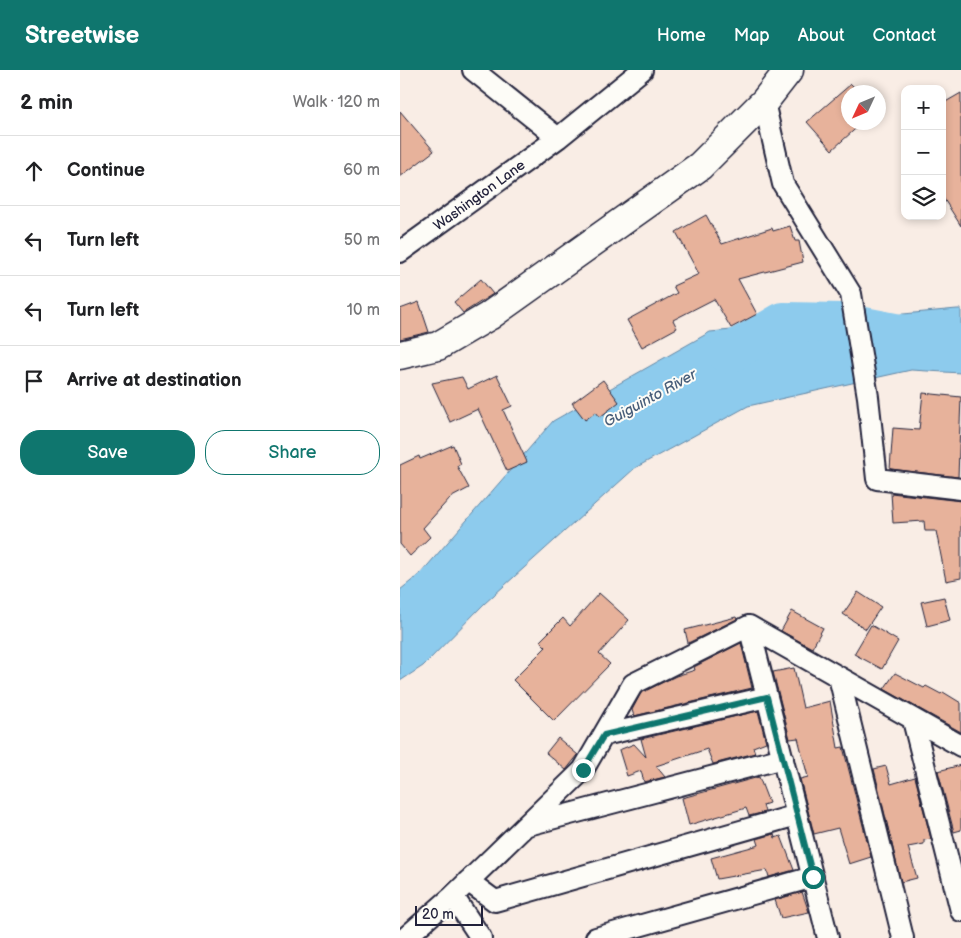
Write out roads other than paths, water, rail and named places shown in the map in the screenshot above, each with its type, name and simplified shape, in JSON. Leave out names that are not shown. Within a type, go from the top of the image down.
[{"type":"street","points":[[473,70],[558,138]]},
{"type":"street","name":"Washington Lane","points":[[400,252],[558,138],[642,70]]},
{"type":"street","points":[[400,355],[438,346],[489,316],[700,166],[764,102],[790,70]]},
{"type":"street","points":[[764,102],[783,184],[851,294],[868,396],[877,479],[961,489]]},
{"type":"street","points":[[749,626],[961,746]]},
{"type":"street","points":[[749,626],[827,938]]},
{"type":"street","points":[[405,938],[453,896],[583,770],[634,684],[749,626]]},
{"type":"street","points":[[840,677],[903,938]]},
{"type":"street","points":[[604,735],[767,697]]},
{"type":"street","points":[[913,720],[961,912]]},
{"type":"street","points":[[526,825],[782,758]]},
{"type":"street","points":[[468,881],[495,901],[797,815]]},
{"type":"street","points":[[596,938],[813,877]]},
{"type":"street","points":[[453,896],[481,938]]},
{"type":"water","points":[[961,309],[961,373],[911,370],[748,406],[635,468],[484,604],[423,666],[400,681],[400,590],[421,573],[553,421],[710,332]]},
{"type":"waterway","name":"Guiguinto River","points":[[728,354],[783,322],[843,323],[961,346]]}]
